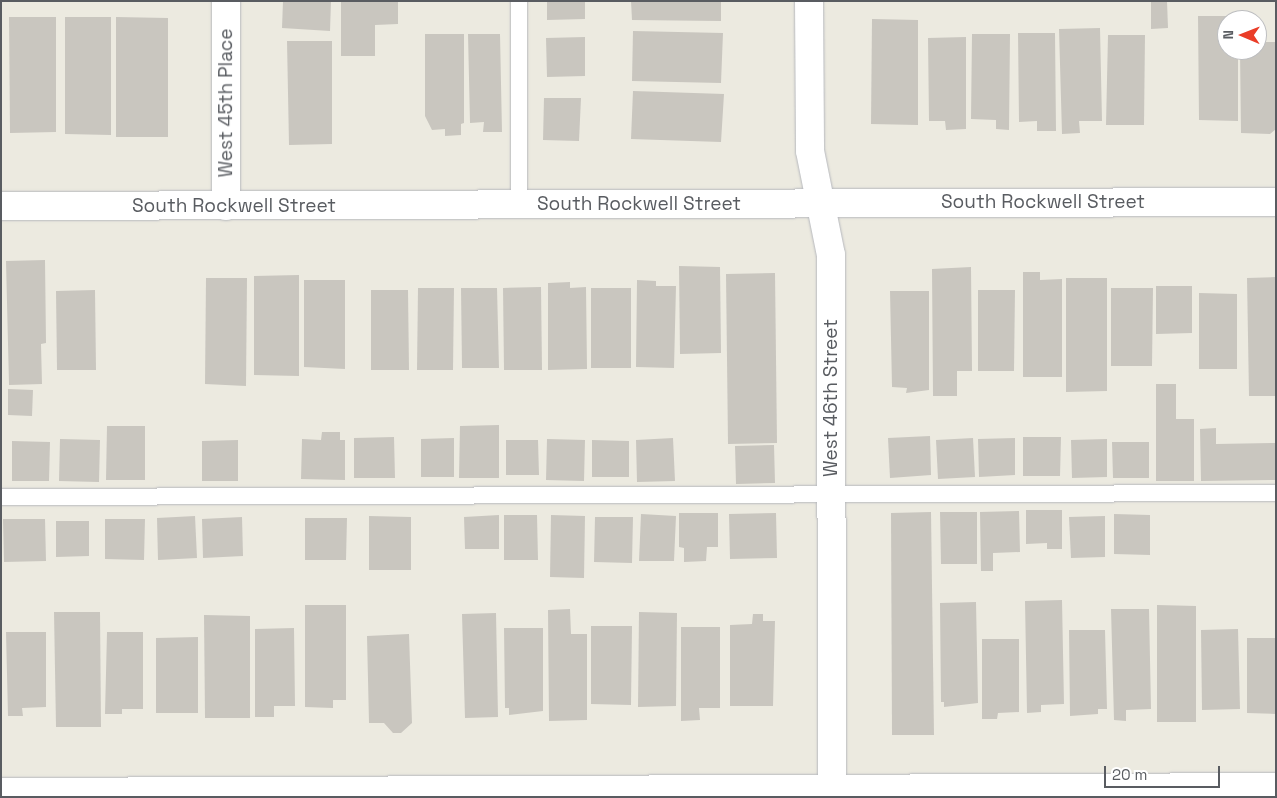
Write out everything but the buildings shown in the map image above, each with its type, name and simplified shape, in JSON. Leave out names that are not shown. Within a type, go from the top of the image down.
[{"type":"street","name":"West 45th Place","points":[[226,1],[226,206]]},
{"type":"street","name":"West 46th Street","points":[[809,1],[810,151],[831,255],[832,792]]},
{"type":"street","name":"South Rockwell Street","points":[[1,206],[1276,202]]},
{"type":"street","points":[[1,792],[832,792],[1276,787]]},
{"type":"lane","points":[[519,1],[520,204]]},
{"type":"lane","points":[[1,497],[1276,493]]}]
